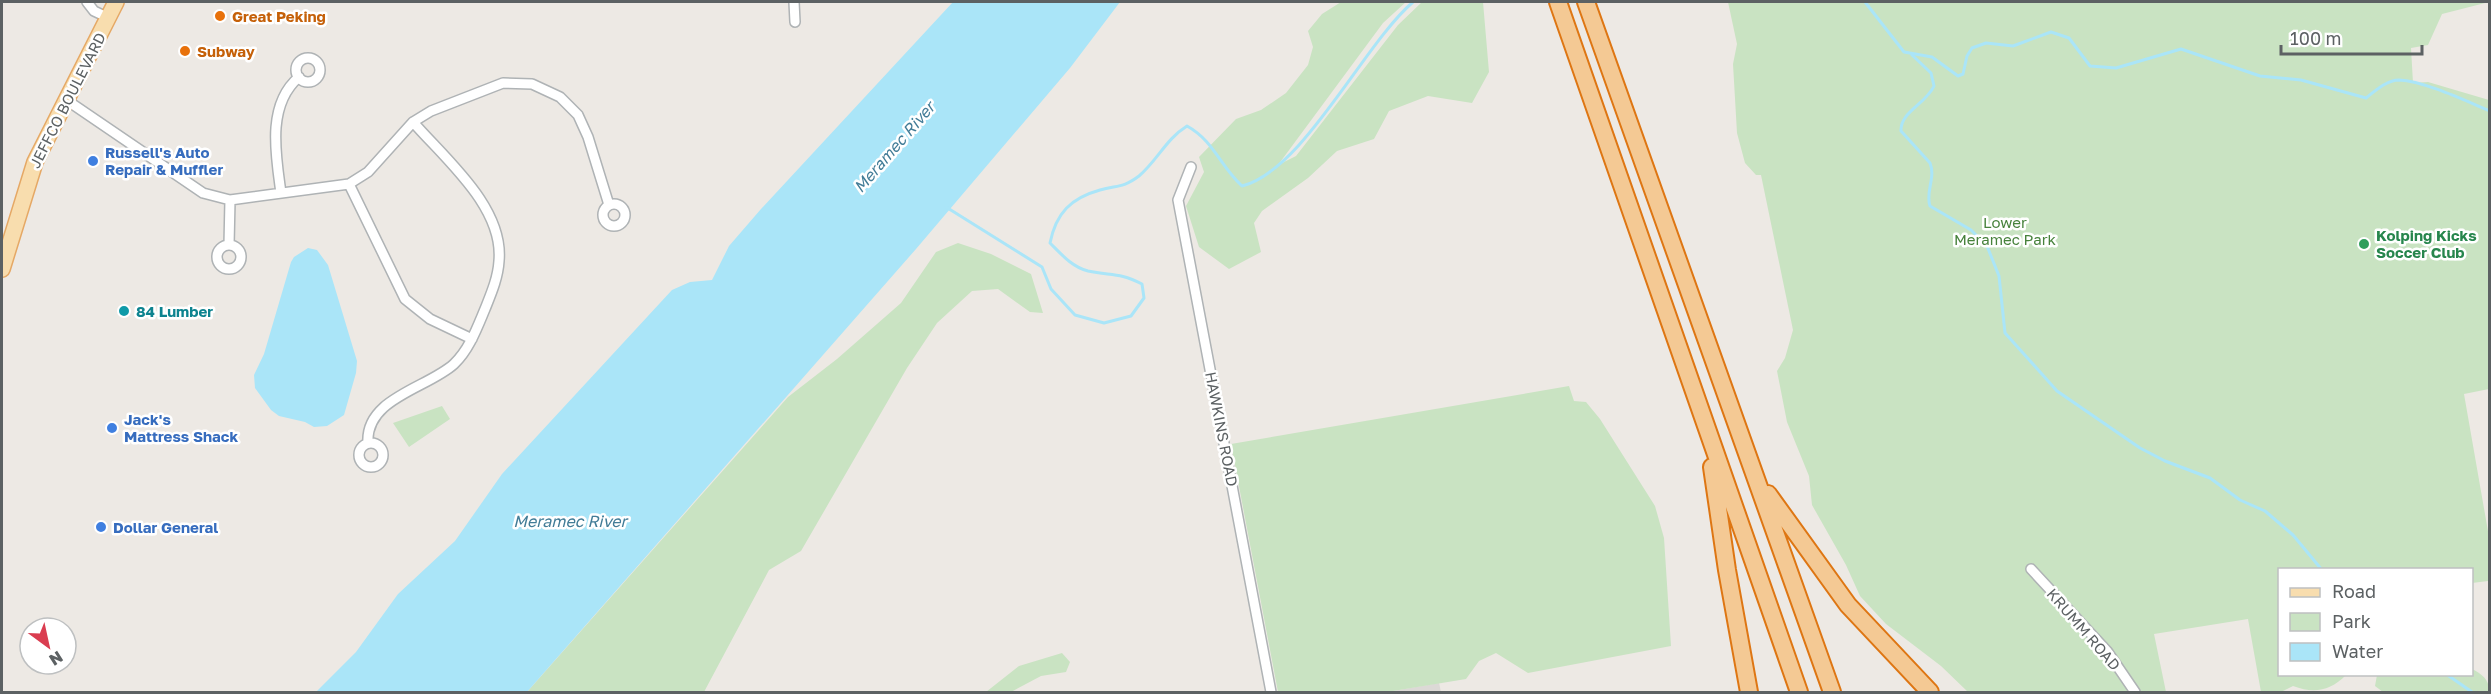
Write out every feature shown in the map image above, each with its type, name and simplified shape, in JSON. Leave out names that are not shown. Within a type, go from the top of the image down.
[{"type":"highway","points":[[1586,2],[1832,693]]},
{"type":"highway","points":[[1561,9],[1799,693]]},
{"type":"highway","points":[[1707,430],[1727,570],[1749,693]]},
{"type":"highway","points":[[1757,478],[1848,605],[1930,693]]},
{"type":"main road","name":"JEFFCO BOULEVARD","points":[[2,269],[32,170],[116,2]]},
{"type":"street","points":[[87,2],[94,11],[109,18]]},
{"type":"street","points":[[794,2],[795,22]]},
{"type":"street","points":[[281,193],[274,133],[289,89],[299,77]]},
{"type":"street","points":[[66,99],[203,193],[230,201],[349,184],[368,172],[413,122],[431,111],[503,83],[523,82],[540,86],[560,97],[578,115],[588,137],[609,205]]},
{"type":"street","points":[[368,444],[370,426],[378,415],[400,396],[453,364],[472,339],[498,273],[500,260],[497,237],[468,182],[413,122]]},
{"type":"street","name":"HAWKINS ROAD","points":[[1191,167],[1178,200],[1271,693]]},
{"type":"street","points":[[349,184],[405,299],[430,319],[472,339]]},
{"type":"street","points":[[229,245],[230,201]]},
{"type":"street","name":"KRUMM ROAD","points":[[2031,569],[2107,651],[2134,693]]},
{"type":"shaded area","points":[[1439,683],[1441,692],[1387,692]]},
{"type":"green space","points":[[1341,2],[1406,2],[1383,23],[1278,165],[1296,156],[1398,25],[1422,2],[1483,2],[1489,72],[1472,103],[1428,96],[1389,111],[1374,139],[1337,151],[1308,178],[1262,211],[1254,223],[1261,252],[1229,269],[1199,247],[1186,206],[1204,172],[1199,157],[1236,119],[1261,110],[1286,93],[1308,65],[1313,47],[1308,31],[1322,14]]},
{"type":"green space","name":"Lower Meramec Park","points":[[1728,2],[2489,2],[2442,14],[2428,45],[2411,48],[2413,83],[2428,82],[2489,100],[2489,389],[2464,394],[2489,537],[2489,589],[2488,581],[2473,583],[2473,568],[2278,568],[2278,676],[2345,676],[2334,685],[2321,690],[2308,690],[2293,686],[2281,692],[2261,692],[2248,619],[2154,634],[2166,692],[1968,692],[1941,666],[1886,624],[1860,596],[1846,565],[1812,505],[1809,476],[1787,422],[1777,371],[1785,358],[1793,330],[1761,175],[1756,175],[1745,163],[1737,133],[1733,64],[1737,44]]},
{"type":"green space","points":[[958,243],[991,254],[1031,274],[1043,313],[1030,312],[998,289],[972,291],[937,323],[907,368],[801,551],[769,570],[704,692],[527,692],[788,397],[837,359],[901,303],[936,252]]},
{"type":"green space","points":[[1569,386],[1574,401],[1586,402],[1600,419],[1655,506],[1664,538],[1671,646],[1528,673],[1496,653],[1479,661],[1466,679],[1387,692],[1278,692],[1231,444]]},
{"type":"green space","points":[[442,406],[450,419],[409,447],[393,423]]},
{"type":"green space","points":[[1062,653],[1070,662],[1066,672],[1041,676],[1011,692],[986,692],[1019,666]]},
{"type":"green space","points":[[2473,670],[2485,678],[2489,692],[2383,692],[2375,686],[2377,676],[2473,676]]},
{"type":"water","name":"Meramec River","points":[[953,2],[1120,2],[1070,68],[916,249],[527,692],[316,692],[356,652],[398,594],[455,541],[502,474],[672,290],[690,282],[712,280],[729,246],[761,209]]},
{"type":"water","points":[[308,248],[317,250],[328,265],[357,361],[356,373],[344,415],[327,426],[314,427],[305,422],[279,416],[271,410],[255,388],[254,375],[264,354],[291,262],[294,257]]},
{"type":"waterway","points":[[946,207],[1042,267],[1051,289],[1075,315],[1104,323],[1131,316],[1144,298],[1142,284],[1121,276],[1082,269],[1067,260],[1050,243],[1056,223],[1066,208],[1090,193],[1124,184],[1139,176],[1173,137],[1187,126],[1204,139],[1242,186],[1265,175],[1288,157],[1310,132],[1374,47],[1413,2]]},
{"type":"waterway","points":[[1865,2],[1904,52],[1932,57],[1958,76],[1963,74],[1967,56],[1972,48],[1986,43],[2013,46],[2051,32],[2069,38],[2090,66],[2116,68],[2181,49],[2260,76],[2301,80],[2366,98],[2390,82],[2409,81],[2445,92],[2490,111]]},
{"type":"waterway","points":[[1912,55],[1931,73],[1934,86],[1905,118],[1901,131],[1930,163],[1932,169],[1930,206],[1971,230],[1987,246],[1999,276],[2005,333],[2057,391],[2140,448],[2165,461],[2210,478],[2240,500],[2265,511],[2293,535],[2320,568]]},
{"type":"waterway","points":[[2449,676],[2472,692]]},
{"type":"place","name":"Great Peking","points":[[220,16]]},
{"type":"place","name":"Subway","points":[[185,51]]},
{"type":"place","name":"Russell's Auto Repair & Muffler","points":[[93,161]]},
{"type":"place","name":"Kolping Kicks Soccer Club","points":[[2364,244]]},
{"type":"place","name":"84 Lumber","points":[[124,311]]},
{"type":"place","name":"Jack's Mattress Shack","points":[[112,428]]},
{"type":"place","name":"Dollar General","points":[[101,527]]}]
